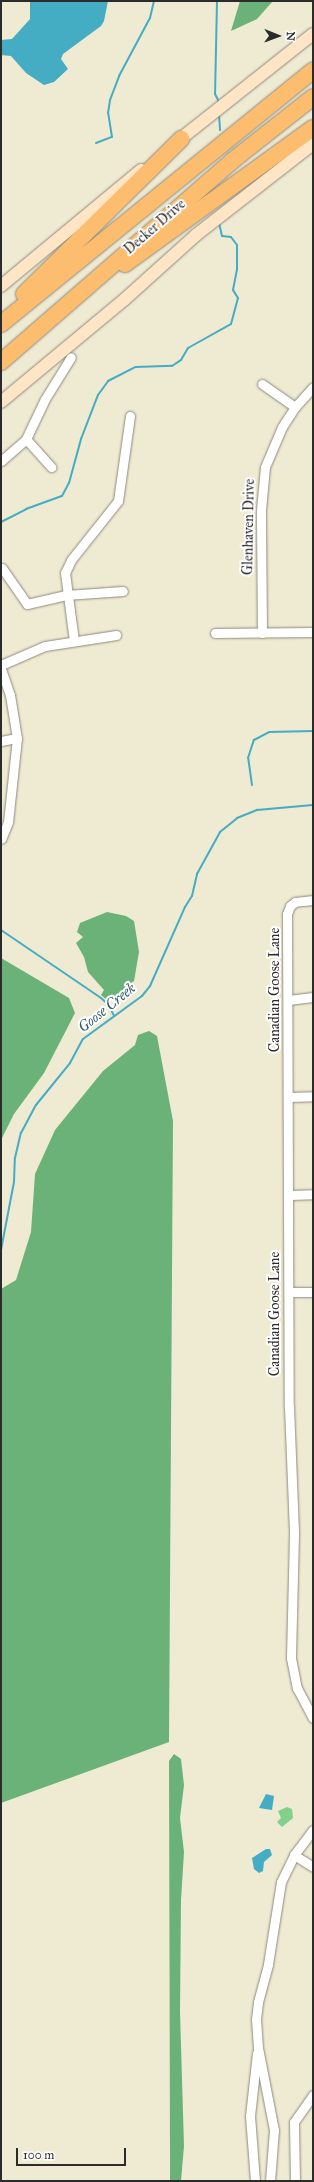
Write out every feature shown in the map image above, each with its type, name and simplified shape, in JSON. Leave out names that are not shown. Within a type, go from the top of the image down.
[{"type":"highway","name":"Decker Drive","points":[[1,324],[313,70]]},
{"type":"highway","name":"Decker Drive","points":[[1,362],[232,161],[313,97]]},
{"type":"highway","points":[[104,271],[131,262],[313,128]]},
{"type":"highway","points":[[1,317],[181,139]]},
{"type":"main road","points":[[1,286],[181,139],[313,34]]},
{"type":"main road","points":[[1,402],[125,299],[207,226],[313,144]]},
{"type":"street","points":[[1,461],[26,439],[45,399],[71,357]]},
{"type":"street","points":[[262,384],[295,407]]},
{"type":"street","name":"Glenhaven Drive","points":[[262,633],[262,484],[272,446],[295,407],[313,387]]},
{"type":"street","points":[[74,641],[66,595],[65,573],[71,560],[118,500],[130,416]]},
{"type":"street","points":[[26,439],[51,467]]},
{"type":"street","points":[[2,568],[27,604],[66,595],[123,590]]},
{"type":"street","points":[[215,633],[313,632]]},
{"type":"street","points":[[1,665],[45,646],[116,635]]},
{"type":"street","points":[[1,669],[10,695],[16,738],[8,822],[1,839]]},
{"type":"street","points":[[1,741],[16,738]]},
{"type":"street","name":"Canadian Goose Lane","points":[[313,900],[295,902],[290,906],[287,914],[290,1195],[289,1407],[294,1534],[291,1658],[296,1688],[313,1718]]},
{"type":"street","points":[[288,1000],[313,997]]},
{"type":"street","points":[[289,1097],[313,1096]]},
{"type":"street","points":[[290,1195],[313,1194]]},
{"type":"street","points":[[290,1292],[313,1292]]},
{"type":"street","points":[[270,2181],[274,2130],[258,2048],[256,2025],[258,2002],[268,1964],[278,1894],[294,1855],[313,1830]]},
{"type":"street","points":[[294,1855],[313,1867]]},
{"type":"street","points":[[255,2181],[250,2116],[258,2048]]},
{"type":"street","points":[[294,2181],[294,2122],[313,2096]]},
{"type":"green space","points":[[240,1],[273,1],[257,19],[231,31]]},
{"type":"green space","points":[[107,912],[126,916],[134,921],[139,952],[134,981],[125,987],[130,993],[127,998],[118,1000],[107,1000],[101,995],[104,990],[88,972],[84,957],[76,943],[83,937],[77,932],[80,923]]},
{"type":"green space","points":[[1,958],[69,998],[75,1013],[44,1073],[14,1114],[1,1140]]},
{"type":"green space","points":[[149,1031],[157,1036],[173,1121],[169,1742],[1,1803],[1,1289],[16,1280],[31,1232],[35,1174],[55,1130],[103,1071],[135,1045],[138,1035]]},
{"type":"green space","points":[[174,1754],[181,1759],[184,1785],[180,1818],[184,1852],[181,1900],[180,2012],[184,2146],[181,2181],[170,2181],[169,1761]]},
{"type":"green space","points":[[287,1807],[292,1809],[293,1818],[282,1827],[277,1822],[281,1818],[278,1811]]},
{"type":"water","points":[[30,1],[108,1],[104,21],[101,26],[63,54],[61,59],[68,69],[54,82],[44,85],[26,73],[11,56],[1,55],[1,40],[12,39],[30,19]]},
{"type":"water","points":[[266,1794],[274,1796],[272,1810],[259,1808]]},
{"type":"water","points":[[266,1849],[270,1849],[272,1855],[264,1862],[263,1871],[259,1873],[254,1869],[252,1858]]},
{"type":"waterway","points":[[96,143],[112,137],[108,113],[110,100],[119,76],[150,18],[154,1]]},
{"type":"waterway","points":[[217,1],[215,94],[219,102]]},
{"type":"waterway","points":[[219,115],[220,130]]},
{"type":"waterway","points":[[1,522],[26,509],[62,496],[69,483],[81,439],[98,395],[108,381],[136,367],[172,366],[181,360],[188,348],[231,324],[238,298],[233,290],[237,270],[237,245],[231,237],[222,236],[219,223]]},
{"type":"waterway","points":[[252,785],[248,758],[254,740],[269,732],[313,731]]},
{"type":"waterway","name":"Goose Creek","points":[[1,1250],[14,1182],[15,1158],[21,1133],[36,1105],[70,1063],[83,1039],[142,996],[150,986],[185,907],[192,896],[197,874],[220,832],[237,818],[257,810],[313,805]]},
{"type":"waterway","points":[[1,930],[101,998],[108,1004],[114,1016]]}]
